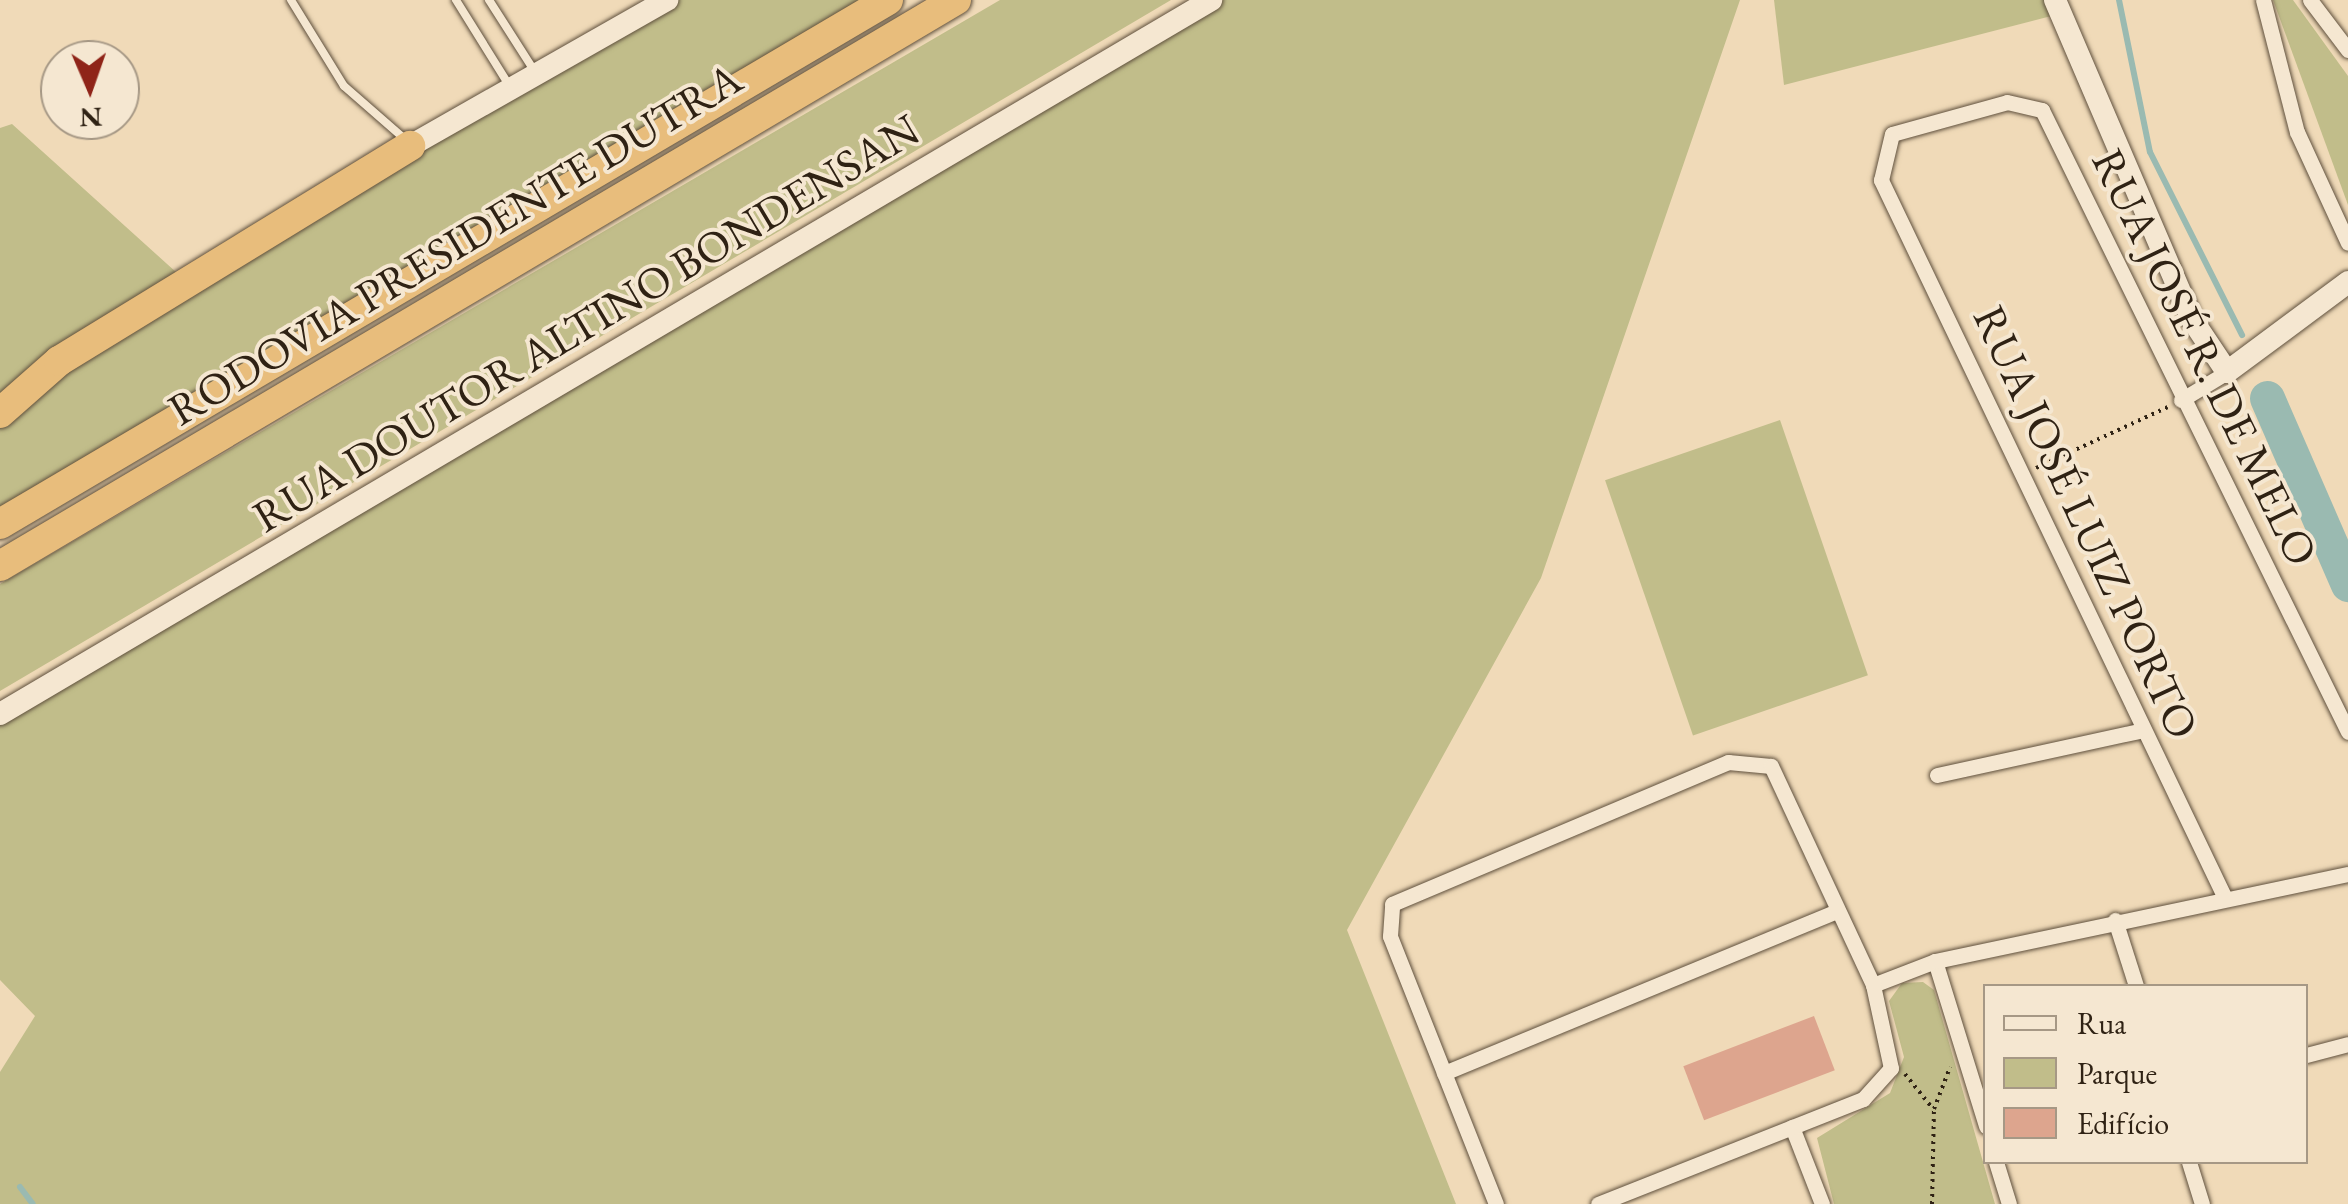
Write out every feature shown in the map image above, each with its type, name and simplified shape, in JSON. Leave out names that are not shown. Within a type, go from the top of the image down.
[{"type":"highway","name":"RODOVIA PRESIDENTE DUTRA","points":[[0,524],[888,0]]},
{"type":"highway","name":"RODOVIA PRESIDENTE DUTRA","points":[[0,566],[956,0]]},
{"type":"highway","points":[[0,413],[60,361],[410,146]]},
{"type":"street","points":[[410,146],[513,91],[667,0]]},
{"type":"street","name":"RUA DOUTOR ALTINO BONDENSAN","points":[[0,714],[1211,0]]},
{"type":"street","points":[[2055,0],[2191,318],[2227,372]]},
{"type":"street","points":[[2263,0],[2297,132],[2348,244]]},
{"type":"street","points":[[2310,0],[2348,50]]},
{"type":"street","name":"RUA JOSÉ R. DE MELO","points":[[1881,180],[1882,150],[1908,125],[2020,101],[2049,122],[2181,400],[2348,732]]},
{"type":"street","name":"RUA JOSÉ LUIZ PORTO","points":[[1881,180],[2224,896]]},
{"type":"street","points":[[2181,400],[2227,372],[2348,282]]},
{"type":"street","points":[[1937,775],[2143,730]]},
{"type":"street","points":[[1496,1204],[1390,936],[1392,904],[1404,892],[1750,759],[1783,784],[1873,985],[1891,1068],[1874,1093],[1598,1204]]},
{"type":"street","points":[[1873,985],[1935,961],[2224,896],[2348,874]]},
{"type":"street","points":[[1444,1073],[1837,911]]},
{"type":"street","points":[[2115,920],[2135,984]]},
{"type":"street","points":[[1935,961],[1983,1116]]},
{"type":"street","points":[[2308,1054],[2348,1044]]},
{"type":"street","points":[[1792,1127],[1822,1204]]},
{"type":"street","points":[[1997,1164],[2010,1204]]},
{"type":"street","points":[[2190,1164],[2202,1204]]},
{"type":"lane","points":[[290,0],[344,86],[410,146]]},
{"type":"lane","points":[[456,0],[513,91]]},
{"type":"lane","points":[[494,2],[538,76]]},
{"type":"path","points":[[2022,475],[2181,400]]},
{"type":"path","points":[[1891,1068],[1934,1109],[1932,1204]]},
{"type":"green space","points":[[667,0],[888,0],[0,524],[0,128],[12,124],[187,282]]},
{"type":"green space","points":[[1000,0],[1171,0],[0,691],[0,584]]},
{"type":"green space","points":[[1223,0],[1740,0],[1541,578],[1347,930],[1456,1204],[0,1204],[0,1072],[35,1016],[0,980],[0,714]]},
{"type":"green space","points":[[1774,0],[2055,0],[2059,14],[1784,85]]},
{"type":"green space","points":[[2273,0],[2293,0],[2348,76],[2348,205]]},
{"type":"green space","points":[[1780,420],[1868,675],[1693,736],[1605,480]]},
{"type":"green space","points":[[1923,982],[1934,990],[1995,1204],[1834,1204],[1817,1138],[1890,1093],[1904,1057],[1889,1001],[1902,983]]},
{"type":"building","points":[[1814,1016],[1835,1070],[1704,1120],[1683,1066]]},
{"type":"waterway","points":[[2119,0],[2150,152],[2242,335]]},
{"type":"waterway","points":[[2267,398],[2348,584]]},
{"type":"waterway","points":[[20,1187],[33,1204]]}]
